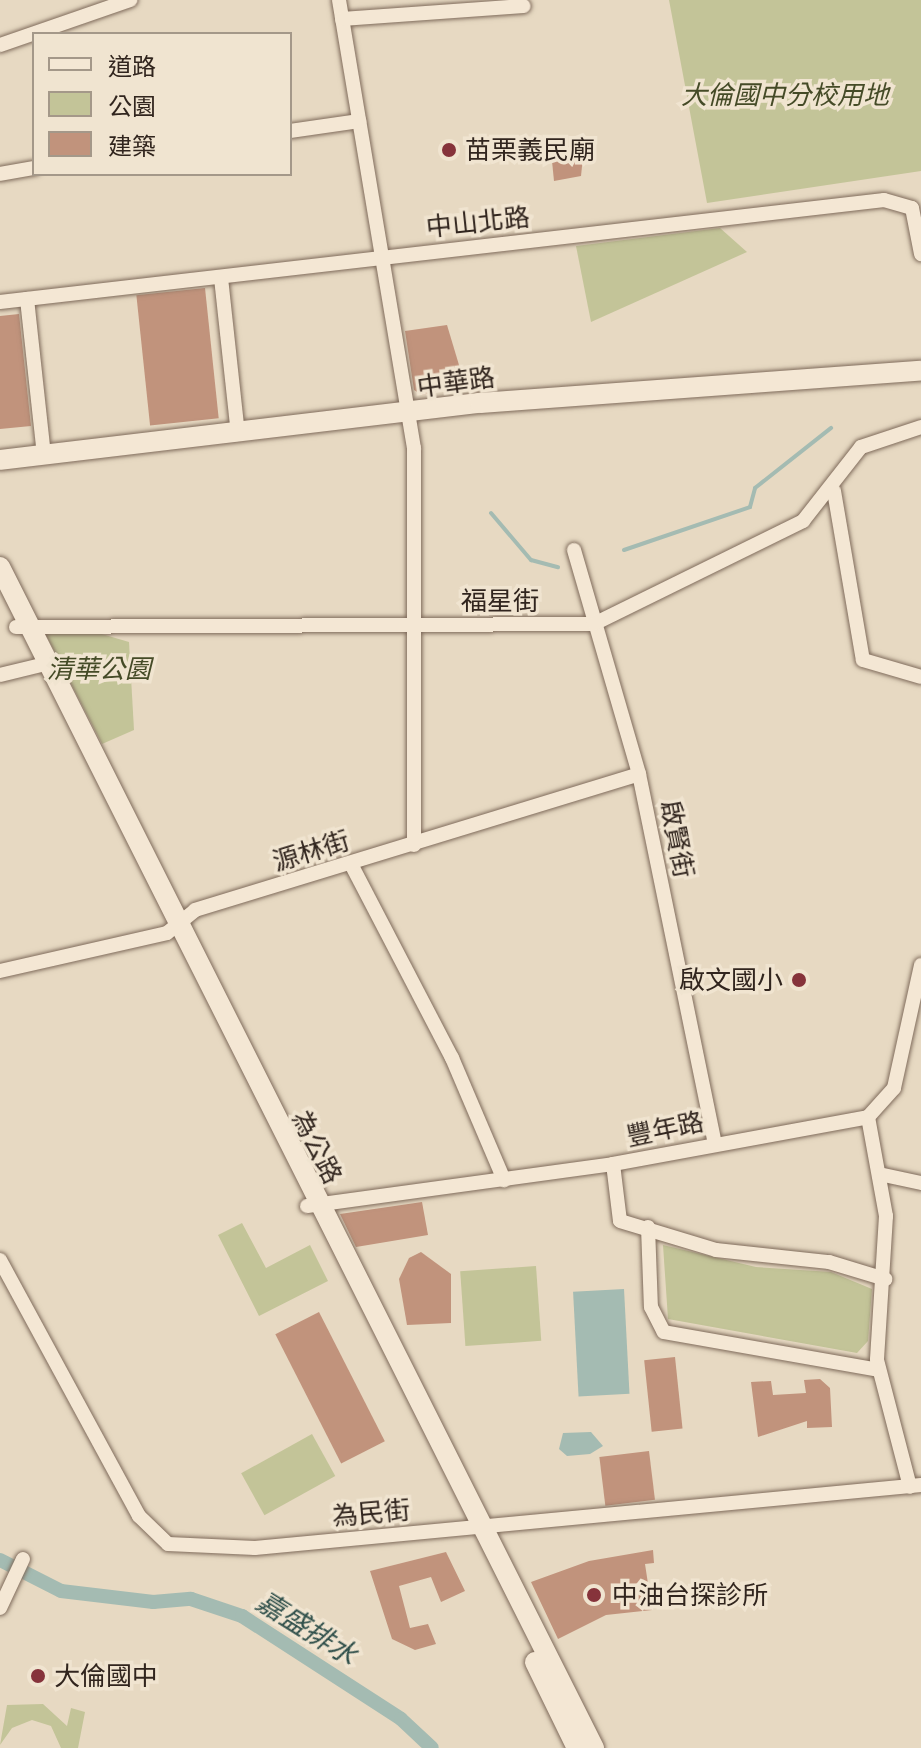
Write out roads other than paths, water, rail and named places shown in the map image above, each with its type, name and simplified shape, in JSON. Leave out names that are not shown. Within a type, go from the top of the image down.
[{"type":"street","points":[[38,32],[130,0]]},
{"type":"street","points":[[339,0],[409,415],[415,516],[409,624],[414,845]]},
{"type":"street","points":[[342,19],[524,6]]},
{"type":"street","points":[[0,45],[32,34]]},
{"type":"street","points":[[292,131],[359,121]]},
{"type":"street","points":[[0,174],[32,168]]},
{"type":"street","name":"中山北路","points":[[0,302],[884,200],[912,208],[921,254]]},
{"type":"street","points":[[221,278],[238,434]]},
{"type":"street","points":[[27,299],[44,455]]},
{"type":"street","name":"中華路","points":[[0,460],[595,392],[921,371]]},
{"type":"street","name":"福星街","points":[[22,625],[594,624],[803,521],[834,491],[861,447],[921,427]]},
{"type":"street","points":[[834,491],[863,660],[921,677]]},
{"type":"street","name":"啟賢街","points":[[574,550],[639,774],[715,1143]]},
{"type":"street","name":"為公路","points":[[0,567],[39,667],[349,1282],[479,1527],[540,1655],[577,1748]]},
{"type":"street","name":"為公路","points":[[0,590],[22,625]]},
{"type":"street","points":[[0,675],[39,667]]},
{"type":"street","name":"源林街","points":[[0,971],[173,931],[195,910],[639,774]]},
{"type":"street","points":[[351,864],[452,1058],[504,1180]]},
{"type":"street","points":[[916,1486],[879,1370],[885,1279],[879,1174],[868,1117],[894,1088],[921,965]]},
{"type":"street","name":"豐年路","points":[[311,1204],[613,1164],[868,1117]]},
{"type":"street","points":[[613,1164],[620,1221],[716,1250],[829,1262],[885,1279]]},
{"type":"street","points":[[879,1174],[921,1183]]},
{"type":"street","points":[[648,1227],[652,1315],[664,1332],[879,1370]]},
{"type":"street","name":"為民街","points":[[0,1260],[151,1535],[212,1551],[916,1486]]},
{"type":"street","points":[[0,1608],[9,1583],[23,1559]]},
{"type":"street","name":"為公路","points":[[540,1655],[594,1748]]},
{"type":"waterway","points":[[624,550],[750,507],[755,488],[831,428]]},
{"type":"waterway","points":[[491,513],[531,560],[558,567]]},
{"type":"waterway","name":"嘉盛排水","points":[[0,1560],[61,1591],[153,1602],[191,1599],[242,1616],[401,1719],[432,1748]]},
{"type":"place","name":"苗栗義民廟","points":[[449,150]]},
{"type":"place","name":"啟文國小","points":[[799,980]]},
{"type":"place","name":"中油台探診所","points":[[594,1595]]},
{"type":"place","name":"大倫國中","points":[[38,1676]]},
{"type":"park label","name":"大倫國中分校用地","points":[[785,95]]},
{"type":"park label","name":"清華公園","points":[[99,669]]}]
